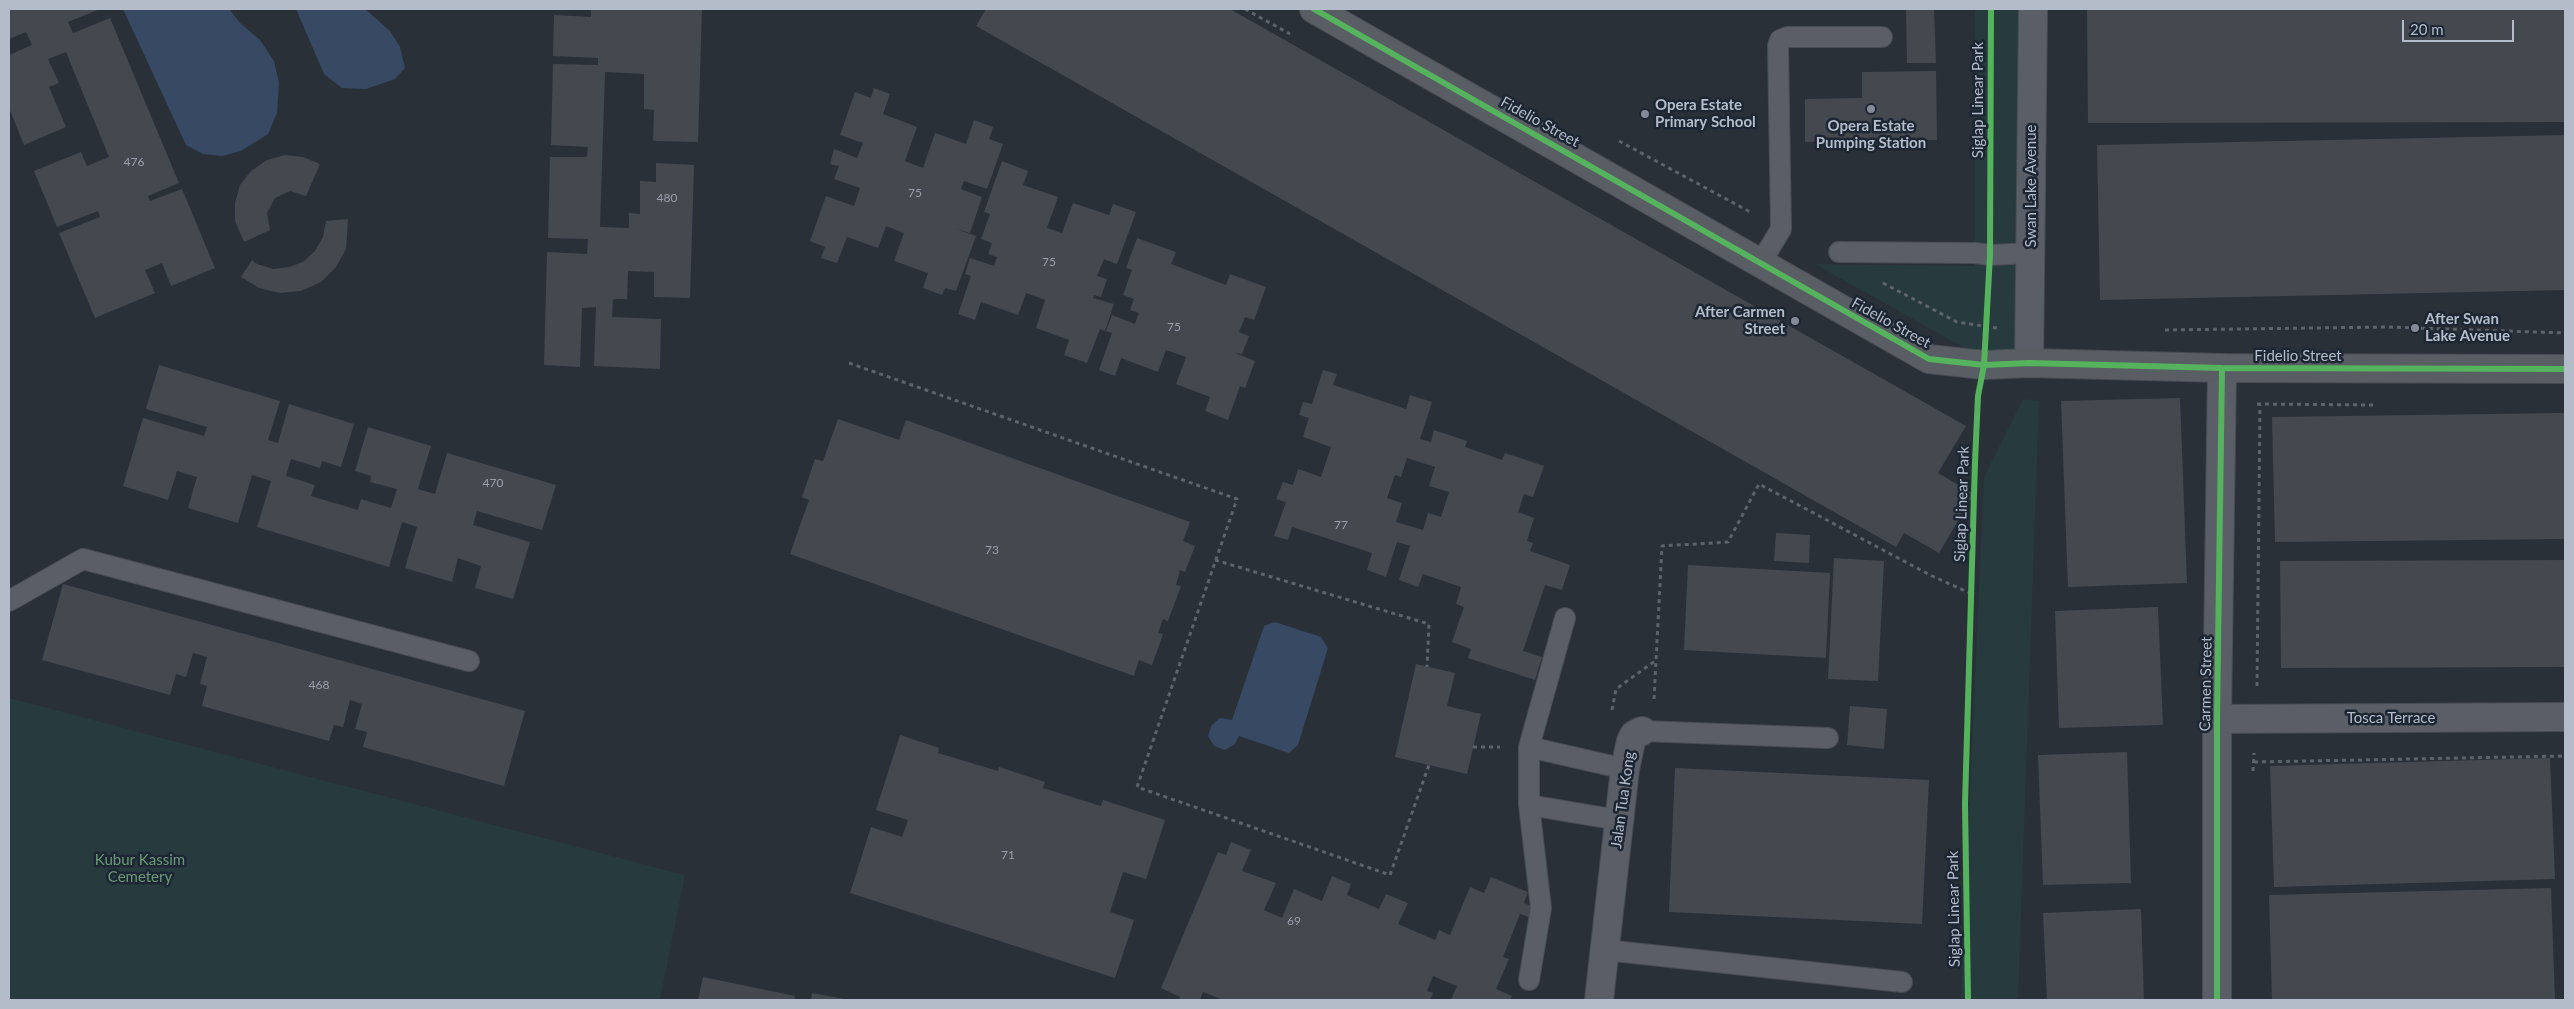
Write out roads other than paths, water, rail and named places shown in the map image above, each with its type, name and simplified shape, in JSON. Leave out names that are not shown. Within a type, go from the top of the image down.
[{"type":"street","name":"Fidelio Street","points":[[1314,9],[1618,180],[1923,357],[1984,365],[2029,363],[2222,368],[2565,369]]},
{"type":"street","name":"Swan Lake Avenue","points":[[2029,363],[2033,9]]},
{"type":"street","name":"Carmen Street","points":[[2217,1000],[2217,719],[2222,368]]},
{"type":"street","name":"Tosca Terrace","points":[[2217,719],[2565,717]]},
{"type":"street","name":"Jalan Tua Kong","points":[[1599,1000],[1625,769],[1634,735],[1648,731]]},
{"type":"lane","points":[[1760,264],[1781,230],[1780,40],[1787,36],[1882,37]]},
{"type":"lane","points":[[1839,252],[2031,254]]},
{"type":"lane","points":[[9,601],[83,559],[469,661]]},
{"type":"lane","points":[[1529,980],[1541,908],[1530,805],[1529,747],[1565,618]]},
{"type":"lane","points":[[1648,731],[1828,738]]},
{"type":"lane","points":[[1529,747],[1625,769]]},
{"type":"lane","points":[[1530,805],[1618,820]]},
{"type":"lane","points":[[1605,950],[1902,982]]},
{"type":"water","points":[[123,9],[229,9],[240,23],[260,40],[274,61],[279,83],[277,113],[268,134],[241,151],[222,156],[203,154],[186,145]]},
{"type":"water","points":[[296,9],[365,9],[390,31],[400,47],[405,68],[395,79],[366,89],[342,88],[324,74]]},
{"type":"water","points":[[1275,622],[1321,637],[1328,648],[1298,745],[1289,753],[1239,736],[1235,744],[1225,750],[1214,746],[1208,736],[1211,726],[1220,718],[1232,720],[1264,626]]},
{"type":"place","name":"Opera Estate Pumping Station","points":[[1871,109]]},
{"type":"place","name":"Opera Estate Primary School","points":[[1645,114]]},
{"type":"place","name":"After Carmen Street","points":[[1795,321]]},
{"type":"place","name":"After Swan Lake Avenue","points":[[2415,328]]},
{"type":"park label","name":"Kubur Kassim Cemetery","points":[[140,868]]}]
